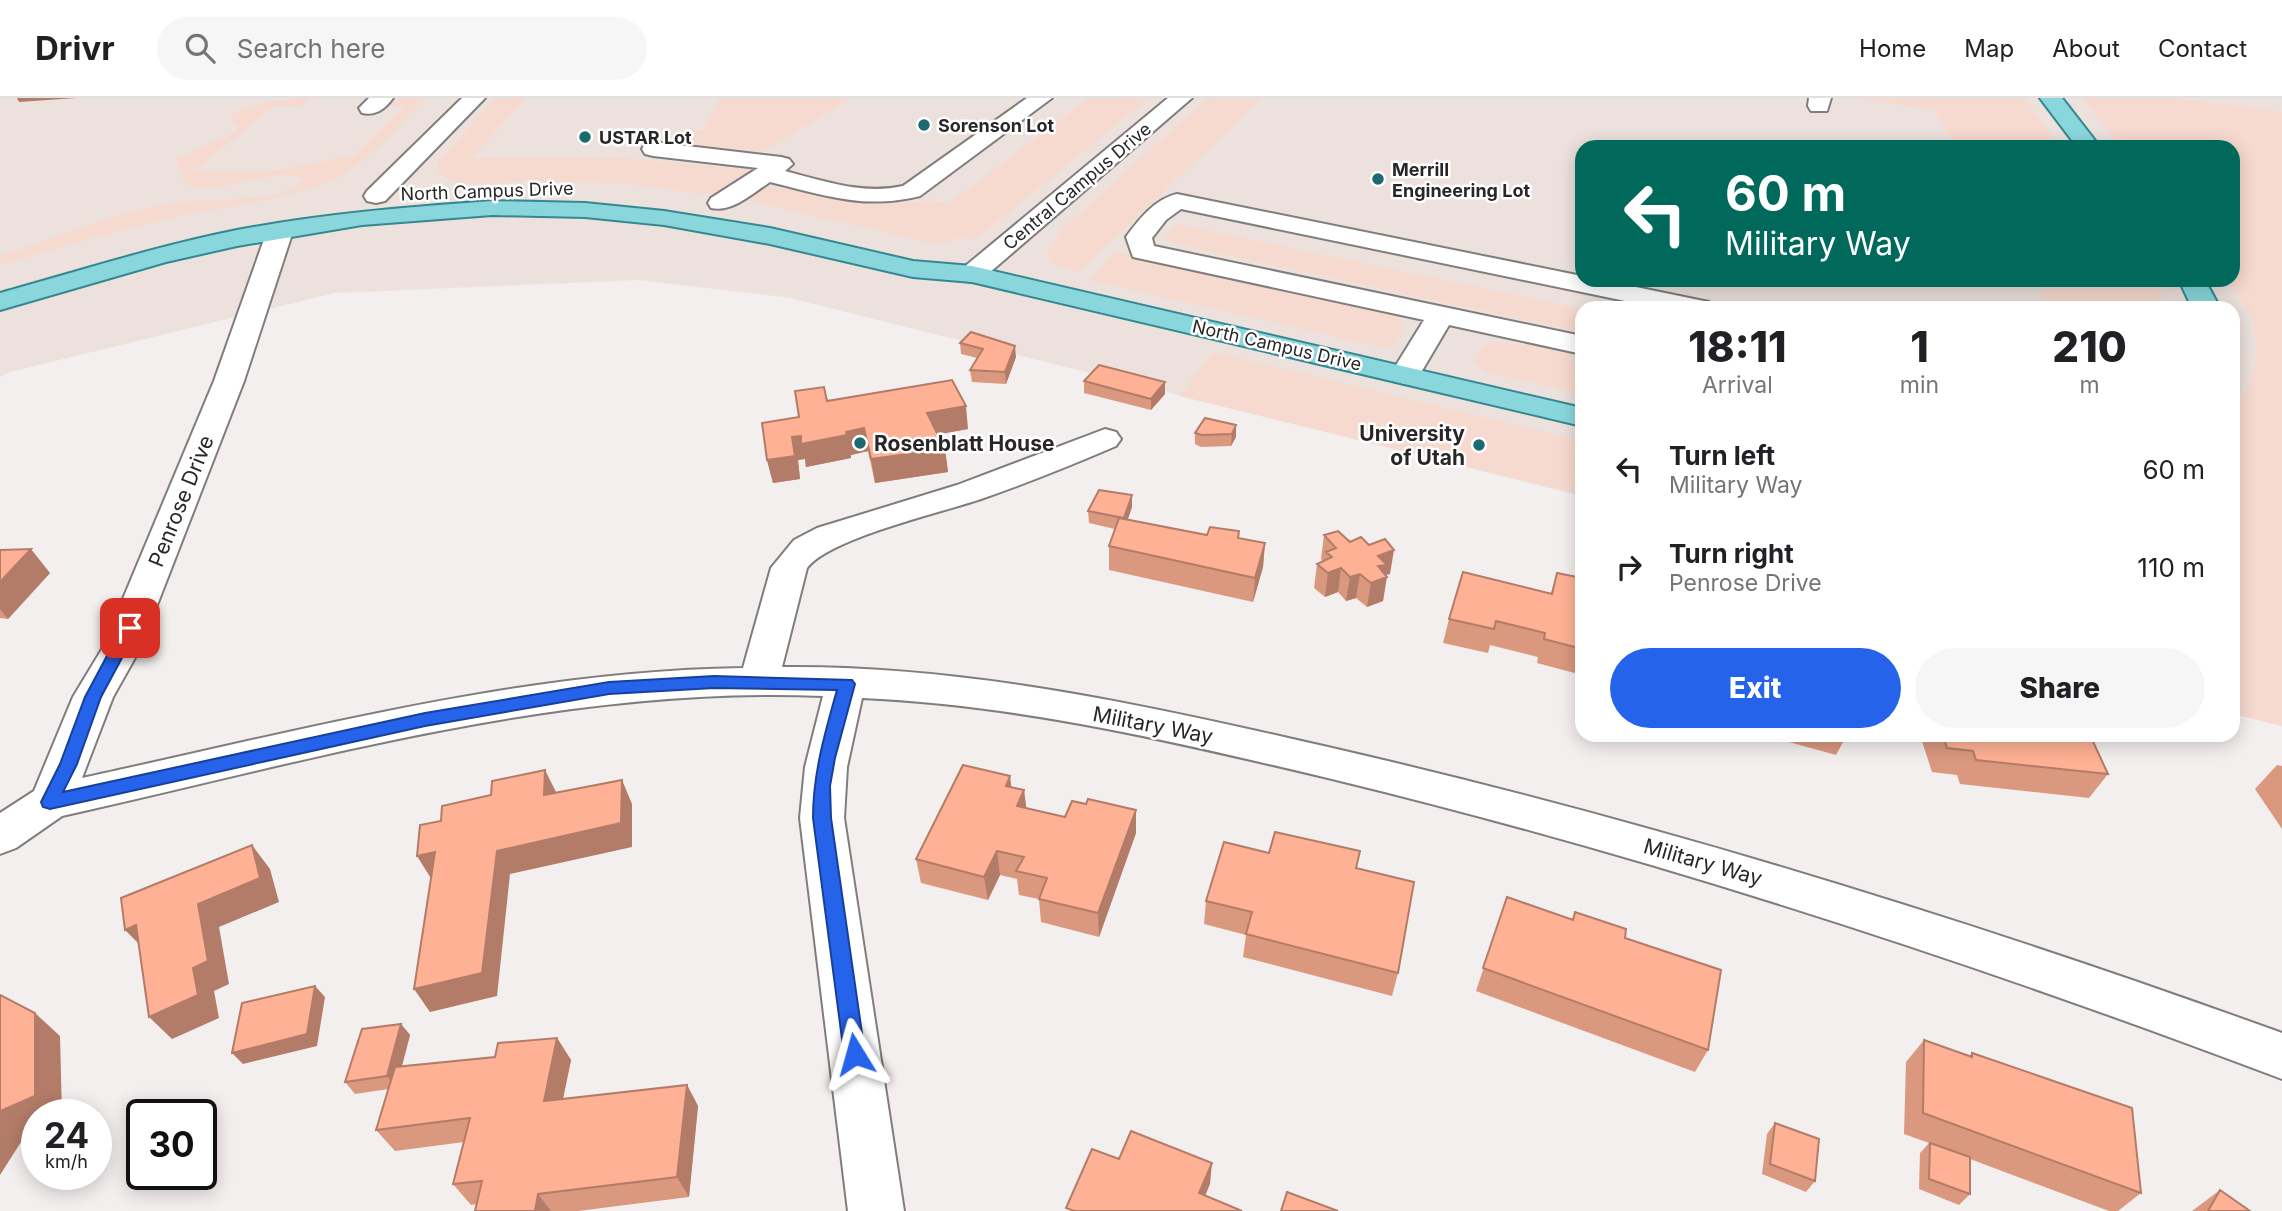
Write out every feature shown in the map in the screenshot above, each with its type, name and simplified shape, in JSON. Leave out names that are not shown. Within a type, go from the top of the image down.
[{"type":"main road","points":[[2051,98],[2084,140]]},
{"type":"main road","name":"North Campus Drive","points":[[0,281],[108,248],[201,225],[284,209],[376,196],[518,187],[607,189]]},
{"type":"main road","points":[[125,265],[194,240],[248,226],[326,212],[376,196],[413,201],[522,198],[585,210]]},
{"type":"main road","name":"North Campus Drive","points":[[708,201],[935,252],[972,274]]},
{"type":"main road","name":"North Campus Drive","points":[[0,302],[204,245],[362,218],[449,210],[585,210],[710,224],[913,269],[972,274],[1575,415]]},
{"type":"street","points":[[376,196],[474,98]]},
{"type":"street","points":[[767,174],[862,195],[900,195],[911,191],[1041,98]]},
{"type":"street","name":"Central Campus Drive","points":[[972,274],[1181,98]]},
{"type":"street","points":[[653,149],[781,164],[767,174],[708,201]]},
{"type":"street","points":[[1575,283],[1177,201],[1157,215],[1139,237],[1142,251],[1575,344]]},
{"type":"street","name":"Penrose Drive","points":[[50,802],[68,764],[93,697],[121,649],[139,606],[229,381],[280,231]]},
{"type":"street","points":[[1597,287],[1665,301]]},
{"type":"street","points":[[1405,375],[1440,316]]},
{"type":"street","points":[[760,682],[789,568],[796,555],[807,546],[829,536],[973,493],[1105,439]]},
{"type":"street","name":"Military Way","points":[[0,836],[50,802],[518,702],[609,688],[760,682],[846,684],[974,693],[1129,719],[1257,745],[1523,810],[1771,882],[2140,1004],[2282,1056]]},
{"type":"street","points":[[846,684],[825,767],[822,818],[876,1211]]},
{"type":"shaded area","name":"University of Utah","points":[[0,98],[2282,98],[2282,726],[2240,716],[2240,301],[1575,301],[1575,494],[791,298],[639,280],[334,293],[10,372],[0,377]]},
{"type":"shaded area","points":[[310,98],[300,106],[274,106],[194,171],[275,171],[354,155],[405,106],[390,105],[396,98],[426,98],[382,144],[335,179],[265,200],[169,218],[0,265],[0,256],[133,211],[179,202],[261,197],[292,188],[303,180],[292,176],[279,176],[214,187],[185,184],[176,159],[235,132],[238,128],[231,118],[232,113],[268,102]]},
{"type":"shaded area","points":[[494,98],[526,98],[472,158],[625,158],[756,170],[725,189],[707,194],[605,183],[530,181],[468,184],[446,178],[437,171],[437,164]]},
{"type":"shaded area","points":[[720,98],[852,98],[763,151],[676,144],[682,130],[703,130]]},
{"type":"shaded area","points":[[1088,98],[1149,98],[975,240],[958,236],[950,242],[936,244],[754,202],[749,198],[763,187],[769,186],[868,205],[931,201],[950,203]]},
{"type":"shaded area","points":[[1208,98],[1261,99],[1079,272],[1052,263],[1047,253],[1061,230]]},
{"type":"shaded area","points":[[1856,98],[2024,98],[2055,140],[1952,140],[1933,110]]},
{"type":"shaded area","points":[[2082,98],[2175,98],[2282,112],[2282,726],[2240,716],[2240,400],[2252,377],[2257,344],[2249,312],[2233,287],[2240,287],[2240,140],[2115,140]]},
{"type":"shaded area","points":[[1176,224],[1575,308],[1575,330],[1175,244],[1164,239]]},
{"type":"shaded area","points":[[1115,252],[1374,309],[1394,315],[1403,321],[1404,329],[1393,347],[1382,347],[1089,280]]},
{"type":"shaded area","points":[[2040,287],[2157,287],[2163,301],[2042,301]]},
{"type":"shaded area","points":[[1496,342],[1527,345],[1575,355],[1575,392],[1486,372],[1474,364],[1480,349]]},
{"type":"shaded area","points":[[1213,352],[1575,439],[1575,493],[1179,396]]},
{"type":"building","points":[[971,332],[1015,346],[1005,372],[970,370],[983,349],[960,343]]},
{"type":"building","points":[[1099,365],[1165,382],[1151,399],[1084,381]]},
{"type":"building","points":[[952,380],[966,406],[927,413],[945,449],[871,459],[864,428],[846,432],[847,435],[801,444],[801,436],[792,437],[795,456],[767,460],[762,423],[799,417],[795,391],[824,387],[827,401]]},
{"type":"building","points":[[1205,418],[1236,425],[1232,434],[1195,433]]},
{"type":"building","points":[[1099,490],[1132,495],[1124,518],[1088,511]]},
{"type":"building","points":[[1119,518],[1207,535],[1210,527],[1239,531],[1238,538],[1265,543],[1255,578],[1109,546]]},
{"type":"building","points":[[1338,531],[1350,542],[1361,537],[1369,545],[1385,539],[1394,550],[1378,556],[1387,565],[1378,566],[1387,577],[1371,583],[1360,574],[1350,577],[1341,568],[1328,573],[1317,564],[1332,557],[1326,552],[1336,548],[1324,535]]},
{"type":"building","points":[[31,549],[0,582],[0,550]]},
{"type":"building","points":[[1463,572],[1552,594],[1557,573],[1575,577],[1575,647],[1544,639],[1545,633],[1496,621],[1494,629],[1449,619]]},
{"type":"building","points":[[1945,742],[2093,742],[2108,774],[1976,760],[1973,751],[1947,748]]},
{"type":"building","points":[[963,765],[1010,776],[1006,786],[1024,790],[1017,806],[1065,817],[1072,801],[1086,804],[1088,799],[1136,810],[1098,913],[1039,899],[1047,878],[1016,871],[1024,857],[997,851],[984,877],[916,859]]},
{"type":"building","points":[[545,770],[544,795],[622,780],[621,823],[497,851],[482,973],[414,989],[435,852],[417,856],[420,825],[441,821],[442,806],[491,795],[492,781]]},
{"type":"building","points":[[1275,832],[1360,851],[1356,868],[1414,882],[1398,973],[1246,934],[1252,912],[1206,901],[1224,842],[1269,853]]},
{"type":"building","points":[[252,845],[260,878],[198,904],[208,961],[193,968],[198,995],[149,1017],[136,925],[125,930],[121,898]]},
{"type":"building","points":[[1507,897],[1573,920],[1575,912],[1626,929],[1625,938],[1721,970],[1708,1050],[1483,968]]},
{"type":"building","points":[[315,986],[307,1034],[232,1053],[242,1003]]},
{"type":"building","points":[[0,995],[35,1013],[35,1096],[21,1099],[21,1102],[0,1111]]},
{"type":"building","points":[[401,1024],[387,1076],[345,1082],[362,1029]]},
{"type":"building","points":[[557,1038],[544,1101],[687,1085],[677,1177],[538,1194],[535,1211],[475,1211],[482,1181],[453,1184],[470,1118],[376,1130],[395,1067],[495,1057],[498,1043]]},
{"type":"building","points":[[1924,1040],[1972,1057],[1972,1053],[2132,1108],[2141,1193],[1923,1113]]},
{"type":"building","points":[[1775,1123],[1819,1139],[1815,1181],[1770,1164]]},
{"type":"building","points":[[1131,1131],[1212,1163],[1199,1193],[1242,1211],[1074,1211],[1066,1208],[1092,1149],[1119,1159]]},
{"type":"building","points":[[1930,1143],[1970,1157],[1970,1194],[1929,1179]]},
{"type":"building","points":[[2220,1190],[2250,1211],[2208,1211]]},
{"type":"building","points":[[1287,1192],[1338,1211],[1281,1211]]},
{"type":"place","name":"Sorenson Lot","points":[[924,125]]},
{"type":"place","name":"USTAR Lot","points":[[585,137]]},
{"type":"place","name":"Merrill Engineering Lot","points":[[1378,179]]},
{"type":"place","name":"Rosenblatt House","points":[[860,443]]},
{"type":"place","name":"University of Utah","points":[[1479,445]]},
{"type":"route","points":[[130,628],[93,697],[68,764],[50,802],[425,719],[609,688],[714,682],[846,684],[827,758],[822,786],[822,818],[855,1054]]}]
